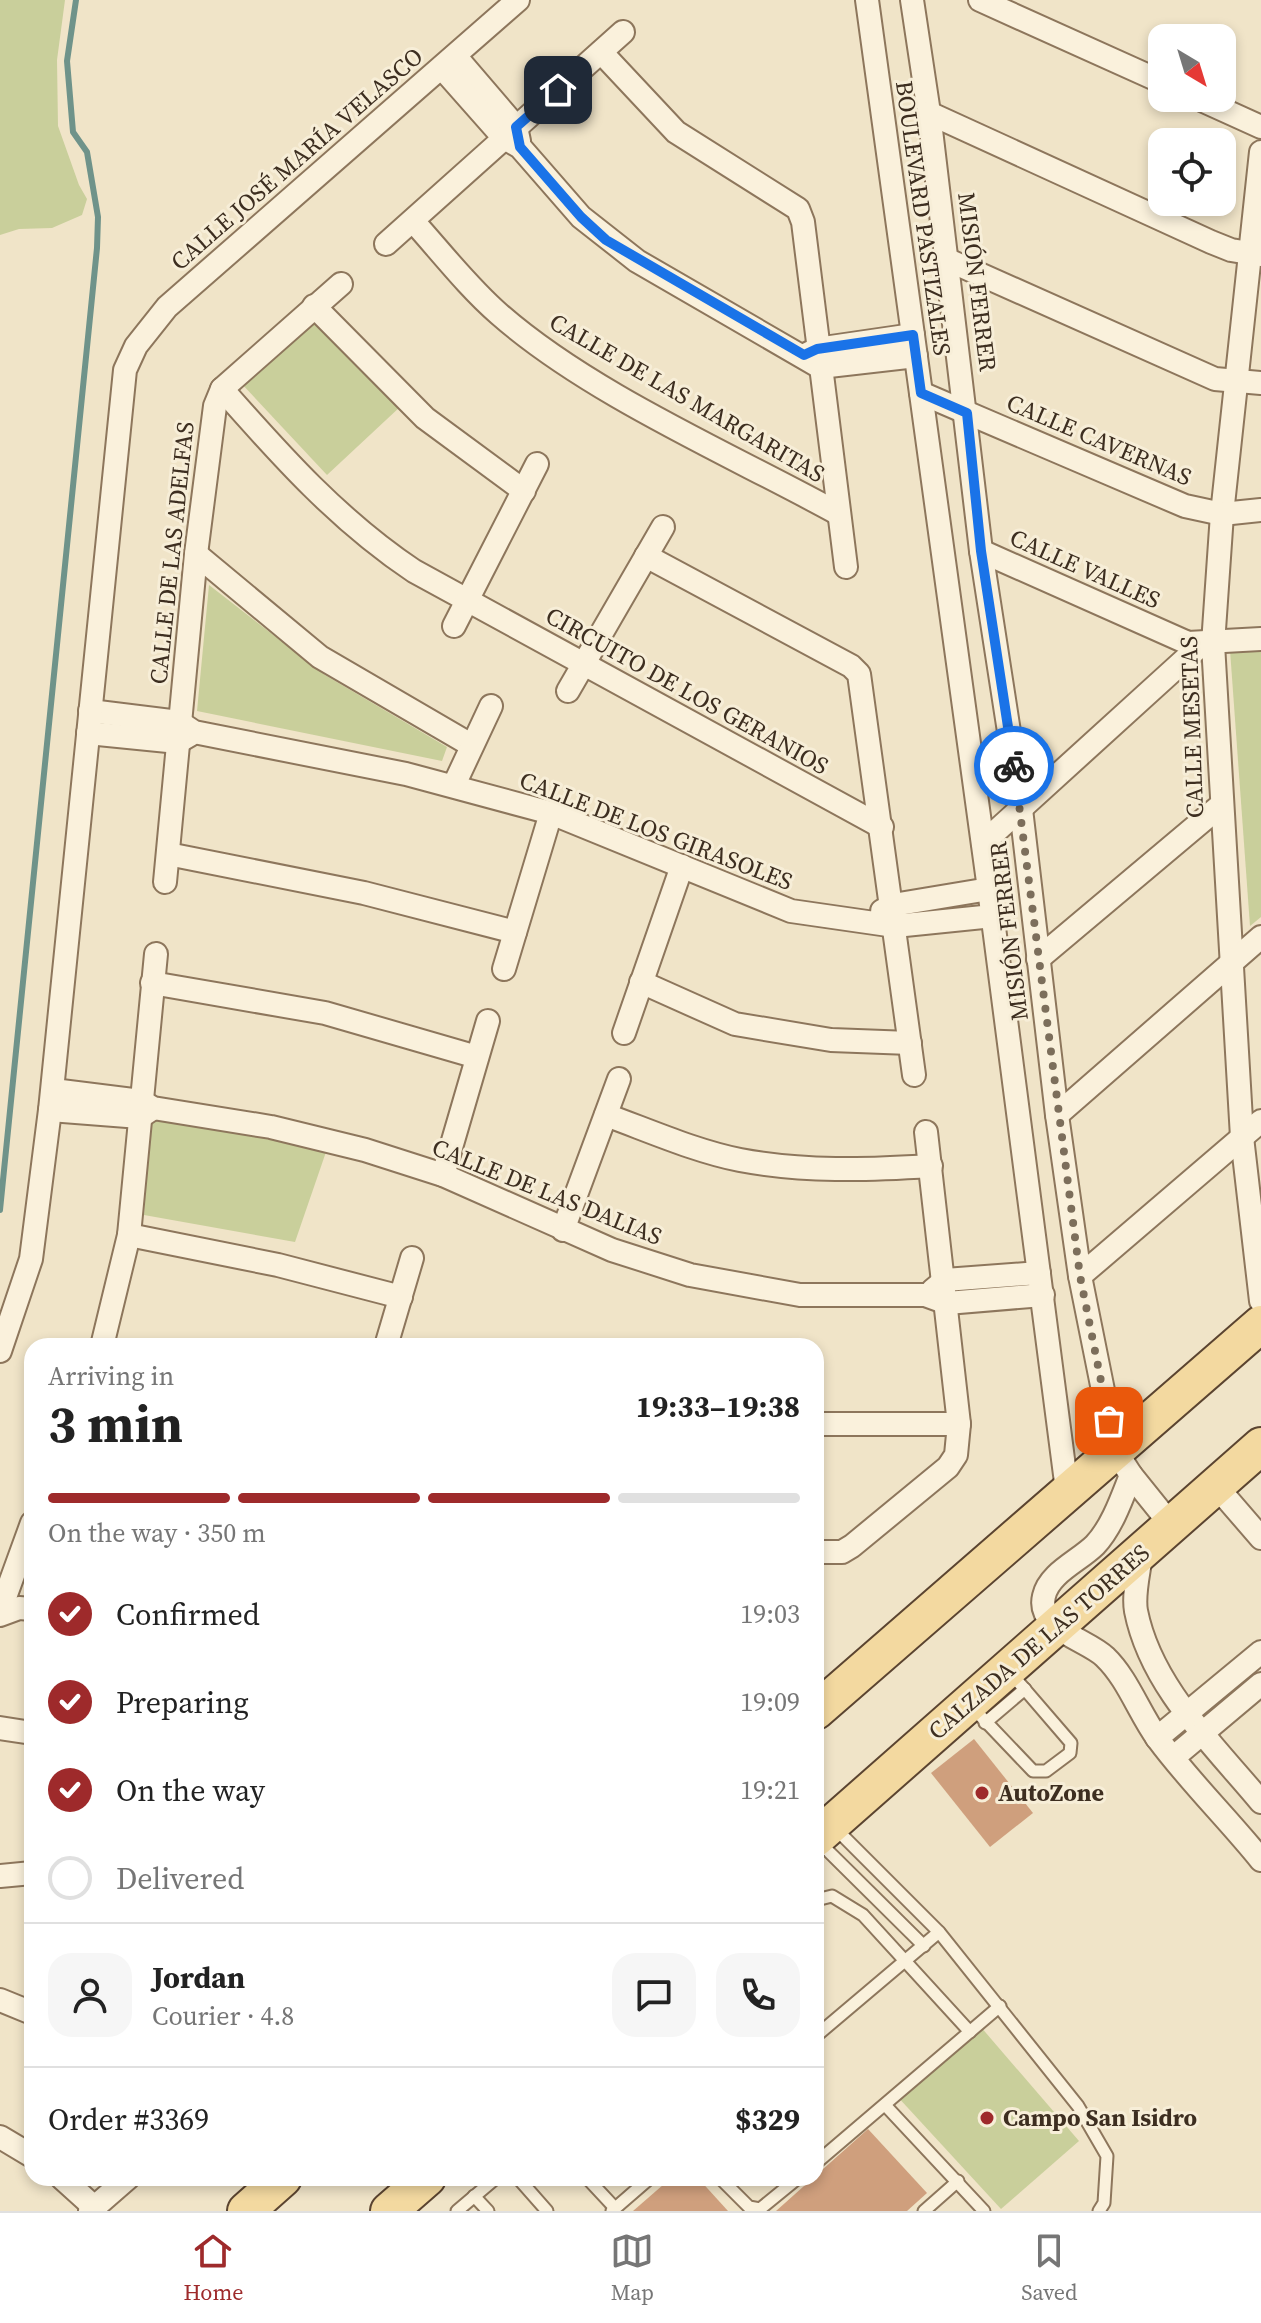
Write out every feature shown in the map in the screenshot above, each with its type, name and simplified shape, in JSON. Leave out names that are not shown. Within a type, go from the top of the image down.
[{"type":"main road","points":[[824,1704],[1067,1490],[1123,1462],[1261,1324]]},
{"type":"main road","name":"CALZADA DE LAS TORRES","points":[[824,1832],[1016,1679],[1055,1626],[1141,1555],[1261,1446]]},
{"type":"main road","points":[[246,2211],[274,2186]]},
{"type":"main road","points":[[389,2211],[418,2186]]},
{"type":"street","name":"CALLE JOSÉ MARÍA VELASCO","points":[[90,711],[125,370],[136,346],[167,307],[518,0]]},
{"type":"street","name":"BOULEVARD PASTIZALES","points":[[867,0],[993,916],[1067,1490]]},
{"type":"street","name":"MISIÓN FERRER","points":[[912,0],[948,260],[981,551],[1021,809],[1057,1115],[1080,1276],[1123,1462]]},
{"type":"street","points":[[980,0],[1148,76]]},
{"type":"street","points":[[386,244],[513,137],[623,32]]},
{"type":"street","points":[[601,52],[676,132],[798,209],[803,222],[814,357],[846,567]]},
{"type":"street","points":[[449,62],[581,217],[606,240],[814,357],[914,346]]},
{"type":"street","points":[[1228,112],[1261,127]]},
{"type":"street","points":[[929,113],[1211,242],[1256,255]]},
{"type":"street","name":"CALLE MESETAS","points":[[1261,152],[1256,255],[1236,383],[1208,644],[1242,1137],[1261,1301]]},
{"type":"street","name":"CALLE DE LAS MARGARITAS","points":[[413,221],[469,285],[541,347],[638,405],[839,514]]},
{"type":"street","points":[[948,260],[1196,372],[1236,383],[1261,383]]},
{"type":"street","name":"CALLE DE LAS ADELFAS","points":[[165,882],[184,732],[196,554],[210,424],[222,389],[341,284]]},
{"type":"street","points":[[314,306],[425,418],[524,491]]},
{"type":"street","name":"CIRCUITO DE LOS GERANIOS","points":[[222,389],[307,483],[388,553],[466,600],[882,827]]},
{"type":"street","name":"CALLE CAVERNAS","points":[[921,393],[1185,506],[1222,514],[1261,510]]},
{"type":"street","points":[[454,626],[537,464]]},
{"type":"street","points":[[568,691],[663,527]]},
{"type":"street","name":"CALLE VALLES","points":[[981,551],[1188,643],[1261,639]]},
{"type":"street","points":[[196,554],[320,657],[471,745]]},
{"type":"street","points":[[646,556],[851,666],[859,674],[914,1075]]},
{"type":"street","points":[[983,843],[1208,644]]},
{"type":"street","points":[[454,785],[491,706]]},
{"type":"street","points":[[0,1351],[31,1259],[52,1100],[90,711]]},
{"type":"street","name":"CALLE DE LOS GIRASOLES","points":[[90,711],[454,785],[551,813],[791,911],[867,919],[993,916]]},
{"type":"street","name":"CALLE DE LOS GIRASOLES","points":[[88,733],[184,732]]},
{"type":"street","points":[[1038,959],[1220,806]]},
{"type":"street","points":[[504,969],[551,813]]},
{"type":"street","points":[[168,854],[364,893],[515,932]]},
{"type":"street","points":[[624,1033],[682,866]]},
{"type":"street","name":"CALLE DE LOS GIRASOLES","points":[[894,916],[989,889]]},
{"type":"street","points":[[1057,1115],[1261,937]]},
{"type":"street","points":[[104,1338],[129,1235],[144,1109],[156,954]]},
{"type":"street","points":[[641,982],[735,1024],[831,1040],[910,1043]]},
{"type":"street","points":[[152,983],[325,1013],[477,1057]]},
{"type":"street","points":[[443,1175],[488,1021]]},
{"type":"street","points":[[563,1230],[619,1079]]},
{"type":"street","name":"CALLE DE LAS DALIAS","points":[[52,1100],[271,1127],[365,1150],[443,1175],[563,1230],[690,1275],[800,1295],[925,1295],[947,1303],[1041,1284]]},
{"type":"street","points":[[606,1115],[739,1160],[799,1168],[865,1170],[931,1166]]},
{"type":"street","points":[[1080,1276],[1261,1121]]},
{"type":"street","points":[[824,1552],[842,1552],[852,1546],[948,1467],[956,1455],[959,1424],[926,1132]]},
{"type":"street","points":[[129,1235],[278,1265],[401,1297]]},
{"type":"street","points":[[388,1338],[412,1258]]},
{"type":"street","points":[[925,1295],[945,1280],[1041,1284]]},
{"type":"street","points":[[824,1424],[959,1424]]},
{"type":"street","points":[[1123,1462],[1172,1526]]},
{"type":"street","points":[[1123,1462],[1120,1503],[1096,1544],[1058,1575],[1044,1593],[1043,1603],[1055,1626],[1093,1648],[1115,1667],[1157,1738],[1261,1860]]},
{"type":"street","points":[[1216,1486],[1261,1538]]},
{"type":"street","points":[[10,1605],[24,1553]]},
{"type":"street","points":[[1141,1555],[1136,1609],[1164,1679],[1187,1714],[1261,1802]]},
{"type":"street","points":[[1157,1738],[1261,1652]]},
{"type":"street","points":[[1174,1757],[1261,1684]]},
{"type":"street","points":[[0,1728],[24,1732]]},
{"type":"street","points":[[0,1876],[24,1874]]},
{"type":"street","points":[[0,2000],[24,2010]]},
{"type":"street","points":[[0,2137],[24,2151]]},
{"type":"street","points":[[70,2186],[92,2209],[119,2186]]},
{"type":"lane","points":[[976,1713],[1033,1771],[1046,1771],[1070,1753],[1071,1743],[1016,1679]]},
{"type":"lane","points":[[824,1836],[939,1932],[1078,2106],[1107,2156],[1104,2203],[1099,2211]]},
{"type":"lane","points":[[824,1837],[924,1946]]},
{"type":"lane","points":[[824,1898],[832,1896],[843,1900],[906,1961],[970,2032]]},
{"type":"lane","points":[[824,2029],[939,1932]]},
{"type":"lane","points":[[824,2156],[1000,2006]]},
{"type":"lane","points":[[885,2105],[984,2211]]},
{"type":"lane","points":[[927,2210],[958,2181]]},
{"type":"lane","points":[[457,2211],[486,2186]]},
{"type":"lane","points":[[525,2186],[547,2211]]},
{"type":"lane","points":[[594,2186],[614,2210],[631,2186]]},
{"type":"lane","points":[[728,2186],[749,2207],[760,2209],[788,2186]]},
{"type":"lane","points":[[474,2196],[488,2211]]},
{"type":"green space","points":[[0,0],[65,0],[57,60],[58,126],[87,199],[82,215],[52,228],[19,229],[0,235]]},
{"type":"green space","points":[[314,313],[401,406],[327,475],[240,382]]},
{"type":"green space","points":[[209,585],[325,675],[447,747],[442,761],[197,711]]},
{"type":"green space","points":[[1261,647],[1261,917],[1250,926],[1230,650]]},
{"type":"green space","points":[[150,1118],[245,1131],[326,1152],[295,1242],[144,1215]]},
{"type":"green space","name":"Campo San Isidro","points":[[980,2026],[1079,2141],[1001,2209],[896,2095]]},
{"type":"building","name":"AutoZone","points":[[974,1739],[1033,1813],[990,1847],[931,1773]]},
{"type":"building","points":[[868,2129],[927,2193],[907,2211],[776,2211],[804,2186],[824,2186],[824,2168]]},
{"type":"building","points":[[662,2186],[705,2186],[728,2211],[633,2211]]},
{"type":"waterway","points":[[0,1210],[97,248],[98,217],[87,152],[73,132],[67,61],[76,0]]},
{"type":"way so far","points":[[1014,766],[1080,1276],[1109,1421]]},
{"type":"place","name":"AutoZone","points":[[982,1793]]},
{"type":"place","name":"Campo San Isidro","points":[[987,2118]]},
{"type":"route","points":[[558,90],[516,127],[520,147],[581,217],[606,240],[637,261],[804,355],[817,349],[913,335],[921,393],[967,413],[981,551],[1014,766]]}]
